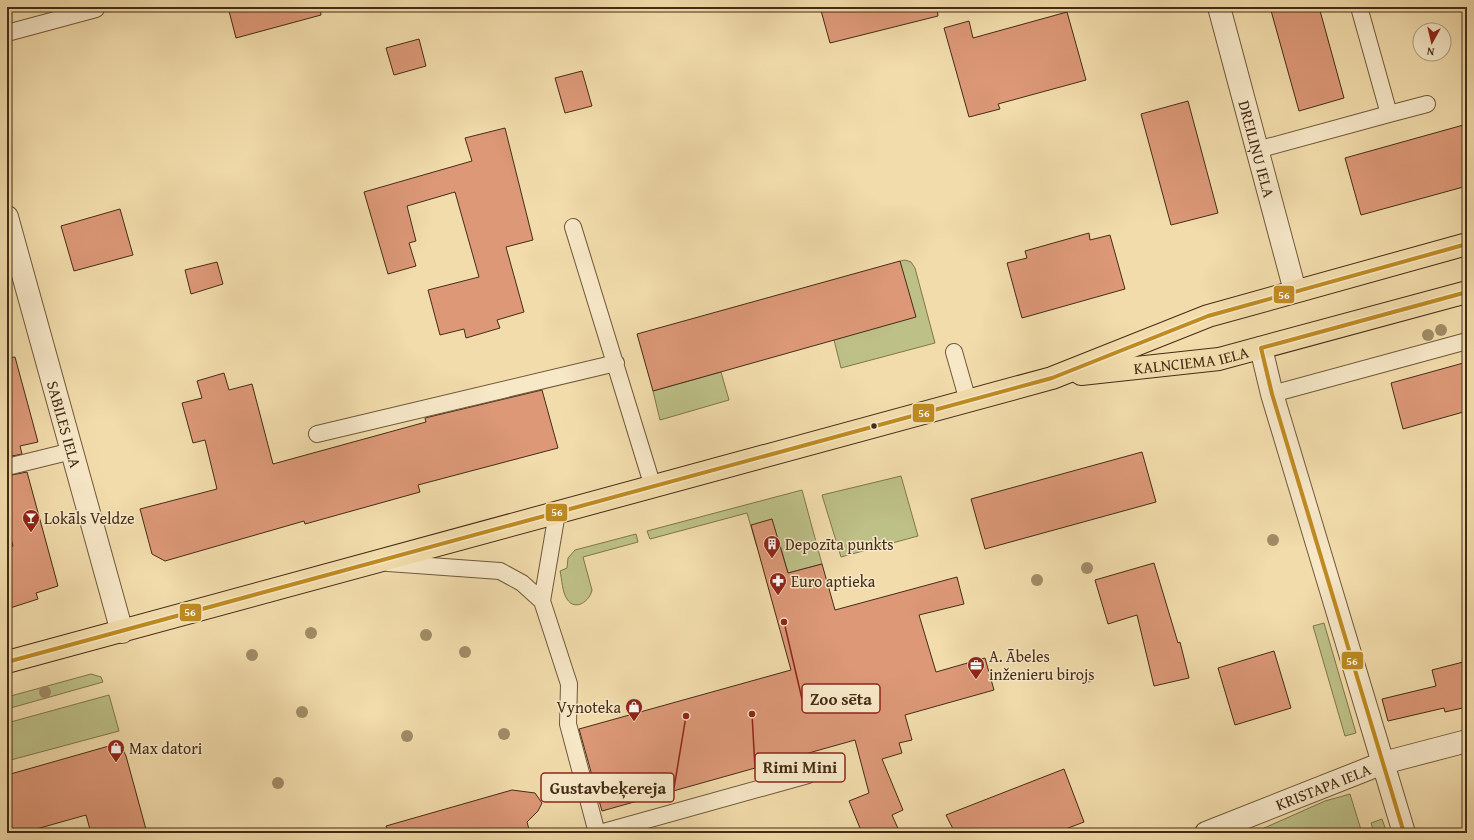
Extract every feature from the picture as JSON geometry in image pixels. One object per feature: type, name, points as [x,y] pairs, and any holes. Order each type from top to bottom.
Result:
[{"type":"main road","name":"KALNCIEMA IELA","points":[[7,662],[122,632],[1052,378],[1208,316],[1467,244]]},
{"type":"main road","name":"KALNCIEMA IELA","points":[[1052,378],[1219,359],[1467,292]]},
{"type":"street","name":"DREILIŅU IELA","points":[[1219,7],[1295,291]]},
{"type":"street","name":"SABILES IELA","points":[[7,217],[122,632]]},
{"type":"street","points":[[1261,348],[1272,394],[1404,833]]},
{"type":"street","name":"KRISTAPA IELA","points":[[1218,831],[1383,764],[1467,741]]},
{"type":"lane","points":[[1359,7],[1389,114]]},
{"type":"lane","points":[[7,33],[96,9]]},
{"type":"lane","points":[[1257,150],[1427,104]]},
{"type":"lane","points":[[573,227],[653,487]]},
{"type":"lane","points":[[1272,394],[1467,341]]},
{"type":"lane","points":[[954,352],[968,401]]},
{"type":"lane","points":[[317,434],[616,363]]},
{"type":"lane","points":[[7,467],[72,451]]},
{"type":"lane","points":[[557,513],[542,601],[569,684],[568,724],[598,833],[808,775]]},
{"type":"lane","points":[[379,562],[500,571],[522,583],[542,601]]},
{"type":"green space","points":[[905,260],[911,262],[915,268],[935,343],[841,368],[834,340],[900,261]]},
{"type":"green space","points":[[721,372],[729,400],[660,420],[653,391]]},
{"type":"green space","points":[[901,476],[918,536],[841,557],[822,495]]},
{"type":"green space","points":[[802,490],[822,564],[788,573],[779,541],[757,547],[747,513],[650,539],[647,531]]},
{"type":"green space","points":[[636,534],[638,542],[583,557],[592,590],[591,594],[582,604],[574,605],[570,603],[564,593],[560,571],[567,568],[568,558],[575,550]]},
{"type":"green space","points":[[1324,623],[1356,733],[1345,736],[1313,626]]},
{"type":"green space","points":[[91,674],[101,677],[103,682],[7,709],[7,697]]},
{"type":"green space","points":[[109,695],[119,731],[7,761],[7,723]]},
{"type":"green space","points":[[1350,794],[1362,833],[1253,833],[1325,801]]},
{"type":"green space","points":[[1382,819],[1387,833],[1374,833],[1371,823]]},
{"type":"building","points":[[228,7],[320,7],[321,15],[236,38]]},
{"type":"building","points":[[820,7],[937,7],[938,16],[830,43]]},
{"type":"building","points":[[1270,7],[1319,7],[1344,98],[1299,111]]},
{"type":"building","points":[[1067,12],[1086,80],[998,104],[1000,109],[969,117],[944,28],[969,21],[973,38]]},
{"type":"building","points":[[419,39],[426,66],[394,75],[386,48]]},
{"type":"building","points":[[582,71],[592,106],[565,113],[555,78]]},
{"type":"building","points":[[1188,101],[1218,213],[1171,225],[1141,114]]},
{"type":"building","points":[[1467,124],[1467,186],[1361,215],[1345,158]]},
{"type":"building","points":[[505,128],[533,240],[506,247],[524,312],[497,320],[500,328],[466,338],[464,329],[440,335],[428,290],[479,277],[455,192],[407,206],[416,241],[409,243],[416,266],[388,274],[364,192],[472,161],[465,138]]},
{"type":"building","points":[[120,209],[133,255],[74,271],[61,226]]},
{"type":"building","points":[[1089,233],[1090,240],[1110,235],[1125,289],[1022,318],[1007,263],[1027,258],[1025,251]]},
{"type":"building","points":[[900,261],[916,317],[653,391],[637,334]]},
{"type":"building","points":[[217,262],[223,284],[191,294],[185,270]]},
{"type":"building","points":[[15,357],[38,442],[20,446],[22,454],[7,457],[7,358]]},
{"type":"building","points":[[1467,362],[1467,411],[1403,429],[1391,383]]},
{"type":"building","points":[[224,373],[229,390],[252,384],[273,464],[426,422],[425,418],[542,390],[558,448],[418,485],[420,492],[305,524],[304,521],[165,561],[152,554],[140,509],[217,489],[205,440],[193,443],[182,403],[202,398],[197,381]]},
{"type":"building","points":[[1142,452],[1156,502],[985,549],[971,499]]},
{"type":"building","points":[[27,472],[58,586],[36,593],[38,599],[7,609],[7,548],[13,546],[7,524],[7,476]]},
{"type":"building","points":[[772,519],[788,573],[822,564],[835,610],[957,577],[964,604],[919,615],[936,672],[985,658],[994,690],[905,715],[912,740],[899,743],[902,753],[882,759],[903,810],[892,815],[900,833],[862,833],[849,801],[869,793],[855,740],[602,811],[579,729],[791,670],[751,525]]},
{"type":"building","points":[[1154,563],[1178,643],[1180,642],[1189,678],[1154,686],[1137,615],[1108,624],[1095,580]]},
{"type":"building","points":[[1274,651],[1291,708],[1235,725],[1218,668]]},
{"type":"building","points":[[1467,661],[1467,707],[1445,712],[1444,708],[1388,721],[1382,699],[1436,686],[1432,670]]},
{"type":"building","points":[[109,746],[116,746],[123,750],[126,756],[147,833],[91,833],[86,815],[22,833],[7,833],[7,775]]},
{"type":"building","points":[[1064,769],[1084,822],[1055,833],[955,833],[946,815]]},
{"type":"building","points":[[512,790],[535,793],[542,803],[538,811],[527,822],[530,833],[388,833],[386,826]]},
{"type":"transit line","name":"56","points":[[7,662],[1052,378],[1208,316],[1467,244]]},
{"type":"transit line","name":"56","points":[[1404,833],[1272,394],[1261,348],[1467,292]]},
{"type":"place","name":"Lokāls Veldze","points":[[31,533]]},
{"type":"place","name":"Depozīta punkts","points":[[772,559]]},
{"type":"place","name":"Euro aptieka","points":[[778,596]]},
{"type":"place","name":"Zoo sēta","points":[[784,622]]},
{"type":"place","name":"A. Ābeles inženieru birojs","points":[[976,680]]},
{"type":"place","name":"Rimi Mini","points":[[752,714]]},
{"type":"place","name":"Gustavbeķereja","points":[[686,716]]},
{"type":"place","name":"Vynoteka","points":[[634,722]]},
{"type":"place","name":"Max datori","points":[[116,763]]}]
